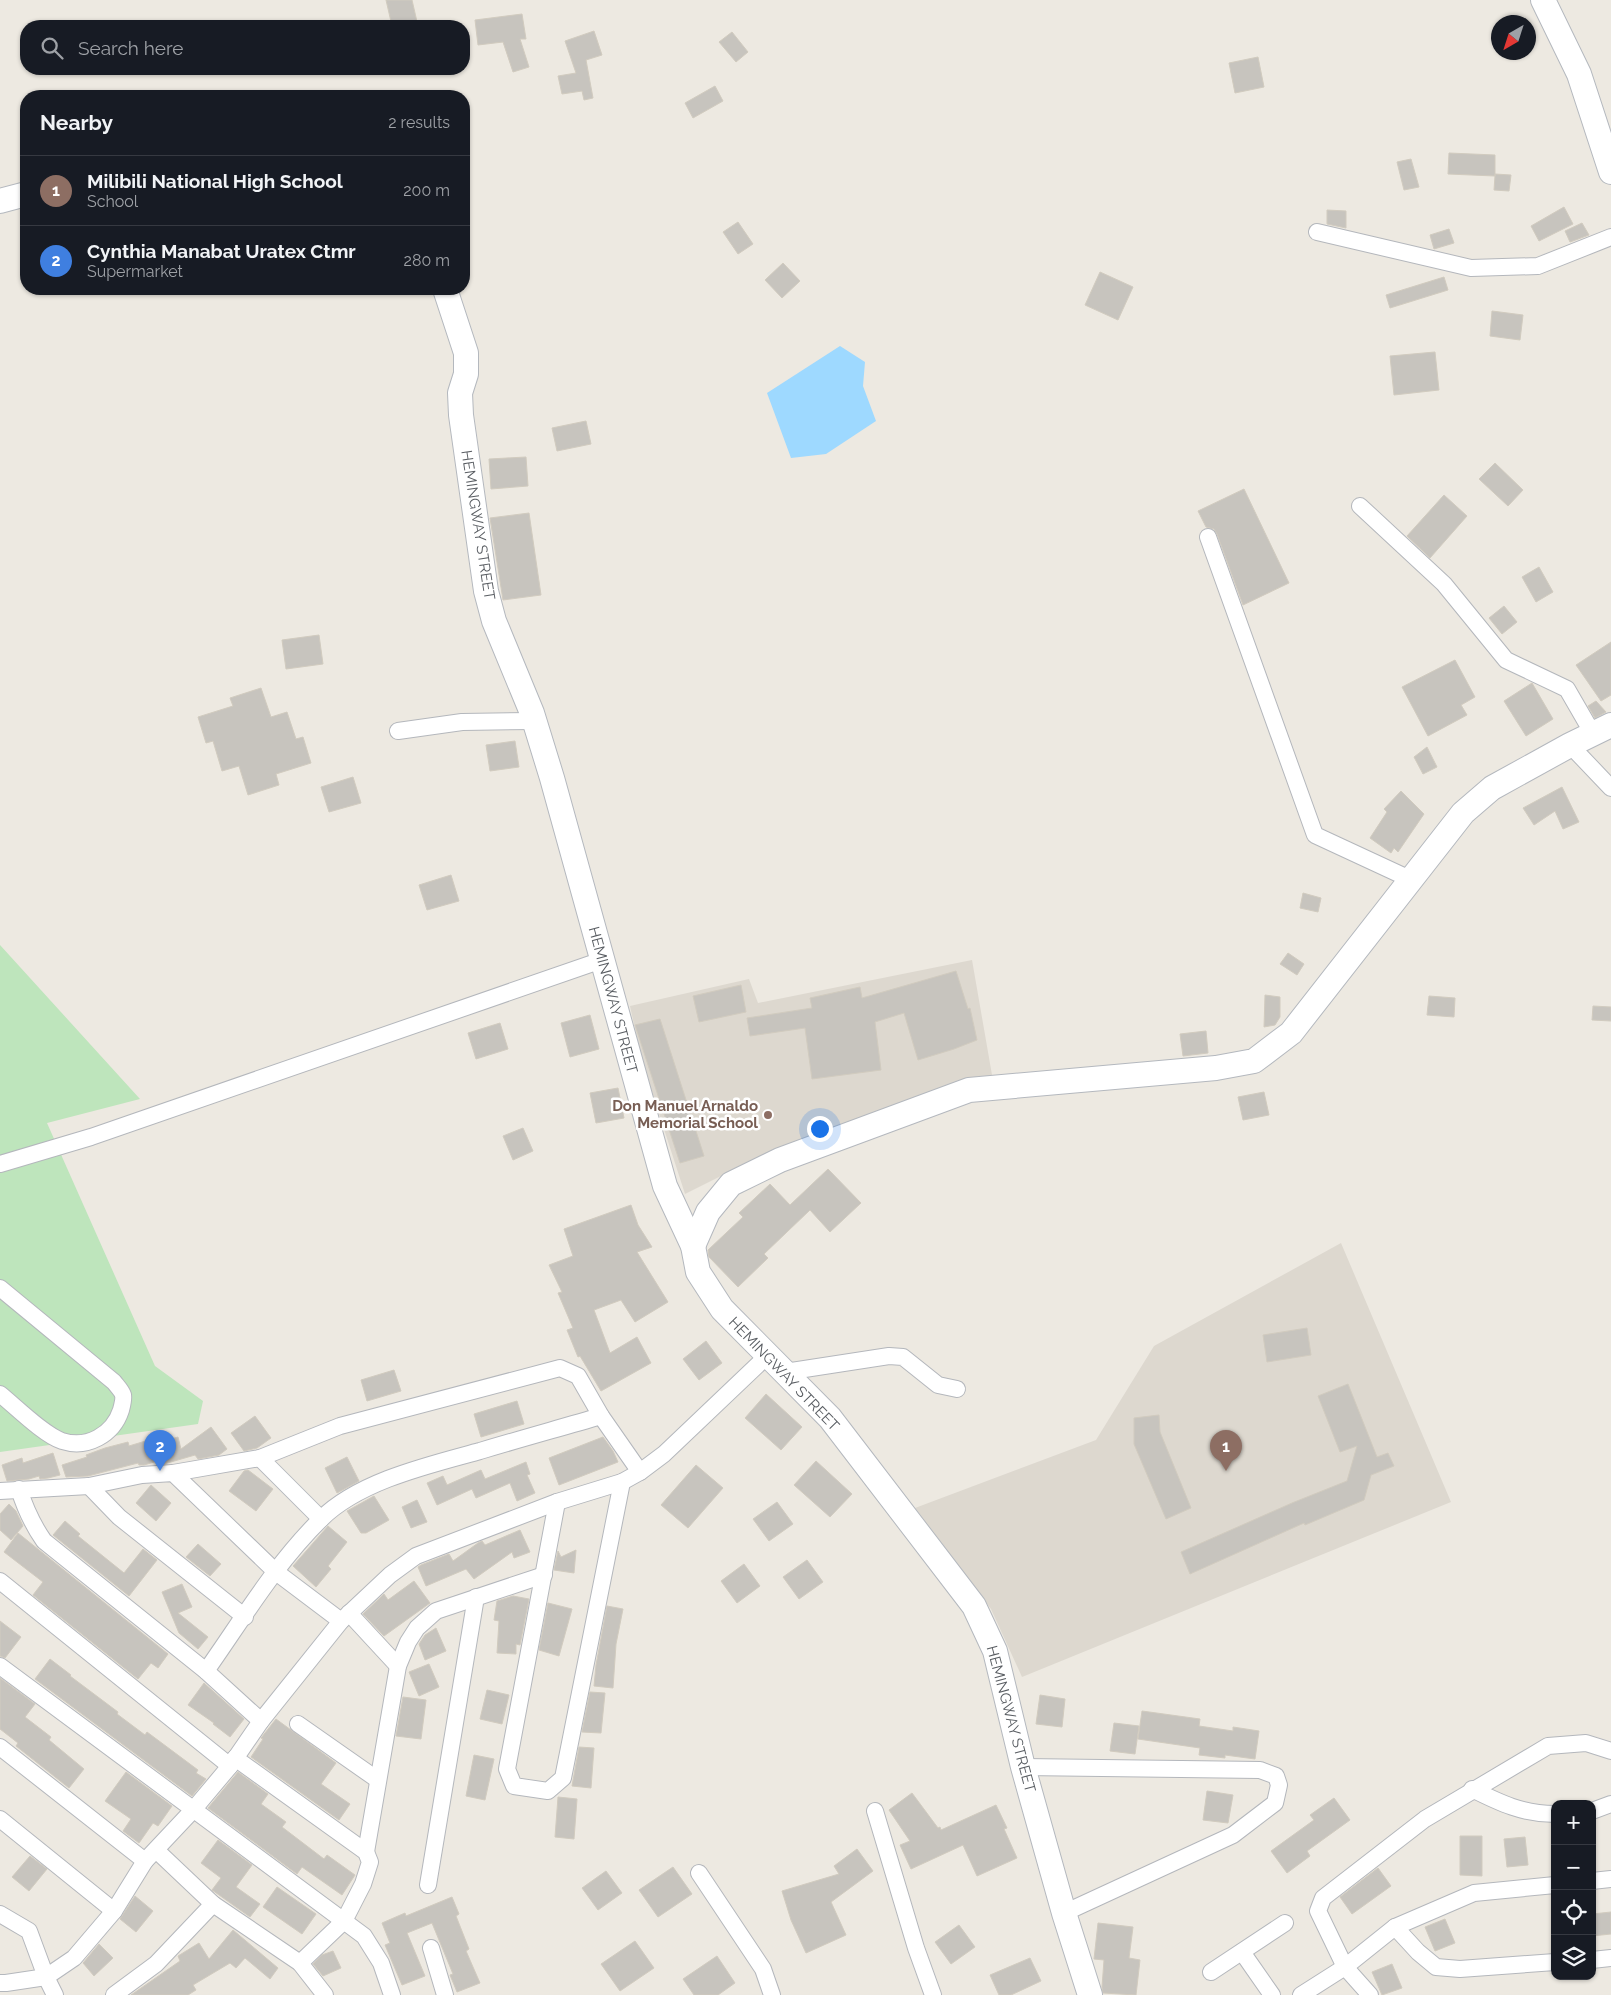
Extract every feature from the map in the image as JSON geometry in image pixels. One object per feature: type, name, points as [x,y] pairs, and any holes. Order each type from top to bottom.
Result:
[{"type":"main road","points":[[1543,0],[1578,74],[1611,172]]},
{"type":"main road","points":[[0,201],[20,196]]},
{"type":"main road","name":"HEMINGWAY STREET","points":[[447,295],[466,353],[466,374],[460,393],[461,415],[486,591],[494,620],[535,721],[664,1186],[693,1246],[698,1272],[722,1309],[830,1418],[974,1606],[995,1651],[1023,1767],[1064,1913],[1090,1995]]},
{"type":"main road","points":[[693,1246],[708,1212],[731,1184],[780,1160],[969,1090],[1216,1068],[1254,1060],[1291,1033],[1463,813],[1492,788],[1570,745],[1602,730]]},
{"type":"street","points":[[1317,232],[1471,268],[1538,266],[1611,237]]},
{"type":"street","points":[[1360,506],[1444,584],[1506,660],[1567,688],[1602,730]]},
{"type":"street","points":[[1208,537],[1315,835],[1412,880]]},
{"type":"street","points":[[398,731],[462,722],[535,721]]},
{"type":"street","points":[[1570,745],[1611,788]]},
{"type":"street","points":[[0,1164],[101,1134],[602,960]]},
{"type":"street","points":[[0,1288],[114,1382],[123,1395],[122,1406],[114,1425],[98,1438],[80,1443],[70,1443],[52,1436],[0,1394]]},
{"type":"street","points":[[0,1983],[6,1984],[46,1977],[74,1958],[114,1911],[150,1856],[193,1810],[233,1762],[261,1721],[345,1617],[390,1575],[416,1556],[557,1502],[622,1482],[640,1472],[664,1454],[767,1356]]},
{"type":"street","points":[[785,1372],[889,1356],[903,1357],[938,1385],[957,1389]]},
{"type":"street","points":[[0,1491],[89,1486],[142,1475],[173,1473],[260,1458],[340,1426],[560,1368],[578,1376],[601,1416],[640,1472]]},
{"type":"street","points":[[206,1671],[276,1572],[321,1519],[339,1504],[364,1490],[423,1467],[601,1416]]},
{"type":"street","points":[[260,1458],[321,1519]]},
{"type":"street","points":[[173,1473],[276,1572],[345,1617],[398,1666]]},
{"type":"street","points":[[557,1502],[507,1769],[514,1786],[548,1791],[563,1778],[622,1482]]},
{"type":"street","points":[[89,1486],[119,1517],[244,1617]]},
{"type":"street","points":[[19,1489],[34,1527],[44,1541],[206,1671],[261,1721]]},
{"type":"street","points":[[300,1963],[344,1921],[363,1884],[370,1862],[366,1852],[398,1666],[408,1642],[417,1628],[436,1611],[544,1575]]},
{"type":"street","points":[[0,1581],[233,1762],[366,1852]]},
{"type":"street","points":[[428,1884],[476,1597]]},
{"type":"street","points":[[0,1666],[364,1936],[381,1963],[392,1995]]},
{"type":"street","points":[[298,1724],[378,1780]]},
{"type":"street","points":[[1370,1995],[1345,1967],[1318,1911],[1323,1898],[1425,1819],[1472,1789],[1548,1746],[1586,1743],[1611,1751]]},
{"type":"street","points":[[0,1747],[213,1904],[300,1963],[325,1995]]},
{"type":"street","points":[[1023,1767],[1260,1770],[1276,1776],[1279,1785],[1275,1803],[1233,1835],[1064,1913]]},
{"type":"street","points":[[1472,1789],[1506,1806],[1538,1814],[1551,1814]]},
{"type":"street","points":[[1596,1810],[1611,1804]]},
{"type":"street","points":[[875,1811],[916,1948],[933,1995]]},
{"type":"street","points":[[0,1819],[114,1911]]},
{"type":"street","points":[[699,1873],[763,1969],[772,1995]]},
{"type":"street","points":[[1596,1881],[1611,1879]]},
{"type":"street","points":[[1301,1995],[1345,1967],[1395,1927],[1474,1893],[1551,1885]]},
{"type":"street","points":[[114,1995],[156,1964],[213,1904]]},
{"type":"street","points":[[0,1914],[29,1931],[46,1977],[55,1995]]},
{"type":"street","points":[[1211,1972],[1285,1924]]},
{"type":"street","points":[[1395,1927],[1418,1952],[1436,1967],[1460,1969],[1551,1962]]},
{"type":"street","points":[[431,1948],[445,1995]]},
{"type":"street","points":[[1242,1952],[1272,1995]]},
{"type":"street","points":[[1596,1960],[1611,1958]]},
{"type":"shaded area","name":"Don Manuel Arnaldo Memorial School","points":[[972,960],[992,1075],[761,1156],[685,1194],[642,1061],[630,1006],[749,979],[758,1003]]},
{"type":"shaded area","points":[[1341,1243],[1451,1502],[1022,1677],[991,1609],[915,1508],[1096,1440],[1154,1346]]},
{"type":"green space","points":[[0,945],[140,1099],[47,1123],[155,1366],[203,1401],[198,1424],[0,1452]]},
{"type":"water","points":[[840,346],[865,362],[863,386],[876,421],[826,454],[791,458],[767,393]]},
{"type":"building","points":[[386,0],[412,0],[417,20],[391,20]]},
{"type":"building","points":[[522,14],[526,39],[520,39],[529,67],[513,72],[503,42],[478,45],[475,20]]},
{"type":"building","points":[[594,31],[602,55],[586,60],[593,98],[584,100],[582,91],[562,94],[558,76],[576,73],[565,41]]},
{"type":"building","points":[[732,32],[748,52],[736,62],[719,42]]},
{"type":"building","points":[[1258,57],[1264,87],[1235,93],[1229,63]]},
{"type":"building","points":[[715,86],[723,101],[693,118],[685,103]]},
{"type":"building","points":[[1449,153],[1495,155],[1495,174],[1511,175],[1509,191],[1494,190],[1495,176],[1448,174]]},
{"type":"building","points":[[1411,159],[1419,187],[1404,190],[1397,162]]},
{"type":"building","points":[[1564,207],[1573,224],[1539,241],[1531,226]]},
{"type":"building","points":[[1327,210],[1346,211],[1346,228],[1327,224]]},
{"type":"building","points":[[738,222],[753,244],[738,254],[723,232]]},
{"type":"building","points":[[1582,223],[1589,235],[1570,242],[1565,231]]},
{"type":"building","points":[[1449,229],[1454,243],[1434,249],[1430,235]]},
{"type":"building","points":[[783,263],[800,281],[782,298],[765,280]]},
{"type":"building","points":[[1100,272],[1133,287],[1118,320],[1085,305]]},
{"type":"building","points":[[1444,277],[1448,290],[1390,308],[1386,295]]},
{"type":"building","points":[[1492,311],[1523,315],[1520,340],[1490,336]]},
{"type":"building","points":[[1435,352],[1439,390],[1394,395],[1390,356]]},
{"type":"building","points":[[586,421],[591,444],[557,451],[552,428]]},
{"type":"building","points":[[526,457],[528,486],[491,489],[489,459]]},
{"type":"building","points":[[1495,463],[1523,490],[1508,506],[1479,479]]},
{"type":"building","points":[[1244,489],[1289,583],[1243,605],[1217,534],[1214,529],[1206,527],[1198,511]]},
{"type":"building","points":[[1444,495],[1467,516],[1430,558],[1407,536]]},
{"type":"building","points":[[529,513],[541,595],[503,600],[490,518]]},
{"type":"building","points":[[1539,567],[1553,592],[1536,602],[1522,577]]},
{"type":"building","points":[[1504,606],[1517,622],[1502,634],[1489,618]]},
{"type":"building","points":[[319,635],[323,664],[286,669],[282,640]]},
{"type":"building","points":[[1611,642],[1611,695],[1601,701],[1576,665]]},
{"type":"building","points":[[1455,660],[1475,697],[1461,705],[1467,715],[1428,736],[1402,687]]},
{"type":"building","points":[[1532,683],[1553,719],[1526,736],[1504,701]]},
{"type":"building","points":[[261,688],[271,717],[287,712],[296,739],[303,737],[311,763],[276,774],[279,785],[248,795],[239,766],[222,771],[213,741],[206,743],[198,717],[233,706],[230,698]]},
{"type":"building","points":[[1596,701],[1606,712],[1595,718],[1588,706]]},
{"type":"building","points":[[515,741],[519,767],[490,771],[486,745]]},
{"type":"building","points":[[1427,747],[1437,767],[1423,774],[1414,757]]},
{"type":"building","points":[[353,777],[361,803],[329,812],[321,787]]},
{"type":"building","points":[[1562,787],[1579,822],[1563,829],[1555,811],[1534,825],[1523,808]]},
{"type":"building","points":[[1401,791],[1424,814],[1398,852],[1394,848],[1391,853],[1370,838],[1387,812],[1384,809]]},
{"type":"building","points":[[451,875],[459,901],[427,910],[419,885]]},
{"type":"building","points":[[1303,893],[1321,898],[1318,912],[1300,908]]},
{"type":"building","points":[[1288,953],[1304,964],[1297,975],[1280,964]]},
{"type":"building","points":[[956,971],[968,1009],[970,1008],[977,1040],[954,1049],[918,1060],[904,1013],[875,1022],[881,1070],[812,1079],[805,1028],[750,1036],[747,1018],[812,1008],[810,998],[860,987],[862,998]]},
{"type":"building","points":[[741,985],[746,1012],[699,1022],[693,996]]},
{"type":"building","points":[[1265,995],[1280,997],[1280,1017],[1275,1025],[1264,1027]]},
{"type":"building","points":[[1429,996],[1455,998],[1454,1017],[1427,1015]]},
{"type":"building","points":[[1593,1006],[1611,1007],[1611,1021],[1592,1020]]},
{"type":"building","points":[[590,1015],[599,1049],[570,1057],[561,1023]]},
{"type":"building","points":[[660,1019],[704,1156],[680,1163],[635,1025]]},
{"type":"building","points":[[500,1023],[508,1049],[476,1059],[468,1033]]},
{"type":"building","points":[[1206,1031],[1208,1053],[1183,1056],[1180,1034]]},
{"type":"building","points":[[618,1088],[624,1118],[596,1123],[590,1093]]},
{"type":"building","points":[[1264,1092],[1269,1115],[1243,1120],[1238,1097]]},
{"type":"building","points":[[523,1128],[533,1151],[513,1160],[503,1136]]},
{"type":"building","points":[[828,1169],[861,1203],[830,1232],[810,1210],[764,1254],[768,1258],[738,1287],[709,1257],[708,1250],[743,1217],[739,1213],[770,1184],[790,1205]]},
{"type":"building","points":[[631,1205],[638,1225],[652,1247],[637,1252],[668,1302],[635,1322],[621,1300],[594,1310],[610,1353],[637,1337],[651,1363],[601,1391],[580,1356],[578,1357],[567,1330],[573,1328],[558,1293],[562,1292],[549,1265],[573,1256],[564,1229]]},
{"type":"building","points":[[1307,1328],[1311,1355],[1267,1362],[1263,1335]]},
{"type":"building","points":[[706,1341],[722,1363],[699,1380],[683,1359]]},
{"type":"building","points":[[394,1370],[401,1391],[367,1401],[361,1380]]},
{"type":"building","points":[[1348,1384],[1377,1457],[1388,1453],[1394,1466],[1371,1475],[1364,1500],[1305,1525],[1304,1523],[1190,1574],[1181,1552],[1347,1481],[1357,1446],[1340,1452],[1318,1396]]},
{"type":"building","points":[[766,1394],[802,1427],[781,1450],[745,1418]]},
{"type":"building","points":[[517,1401],[524,1424],[481,1437],[474,1414]]},
{"type":"building","points":[[1159,1415],[1160,1432],[1191,1508],[1166,1519],[1134,1444],[1134,1418]]},
{"type":"building","points":[[255,1416],[271,1438],[257,1448],[244,1451],[231,1433]]},
{"type":"building","points":[[211,1427],[227,1449],[219,1455],[198,1459],[195,1455],[164,1464],[163,1462],[171,1457],[144,1465],[139,1465],[138,1463],[88,1476],[66,1477],[62,1465],[87,1457],[86,1455],[105,1448],[128,1442],[129,1446],[152,1439],[153,1444],[178,1437],[181,1449]]},
{"type":"building","points":[[603,1437],[618,1462],[559,1485],[549,1458]]},
{"type":"building","points":[[53,1453],[60,1475],[40,1479],[39,1476],[7,1481],[2,1465],[22,1458],[23,1463]]},
{"type":"building","points":[[347,1457],[359,1481],[337,1493],[325,1468]]},
{"type":"building","points":[[816,1461],[852,1494],[830,1517],[794,1485]]},
{"type":"building","points":[[526,1462],[530,1474],[527,1475],[535,1493],[517,1501],[510,1483],[476,1498],[472,1489],[437,1505],[427,1483],[443,1476],[447,1485],[481,1470],[485,1479]]},
{"type":"building","points":[[696,1465],[723,1488],[688,1528],[661,1505]]},
{"type":"building","points":[[248,1470],[273,1489],[256,1511],[229,1491],[244,1471]]},
{"type":"building","points":[[151,1485],[171,1503],[156,1521],[136,1503]]},
{"type":"building","points":[[374,1496],[389,1520],[366,1533],[361,1533],[347,1511]]},
{"type":"building","points":[[417,1500],[427,1522],[411,1528],[402,1507]]},
{"type":"building","points":[[777,1502],[793,1524],[769,1541],[753,1519]]},
{"type":"building","points":[[9,1504],[16,1511],[23,1526],[11,1540],[0,1530],[0,1514]]},
{"type":"building","points":[[65,1521],[80,1534],[78,1536],[124,1573],[143,1549],[157,1560],[129,1596],[53,1535]]},
{"type":"building","points":[[328,1526],[347,1542],[328,1566],[331,1569],[316,1587],[293,1566]]},
{"type":"building","points":[[520,1530],[530,1552],[514,1558],[512,1552],[474,1579],[466,1569],[426,1586],[418,1567],[421,1565],[449,1554],[453,1561],[482,1541],[485,1545]]},
{"type":"building","points":[[18,1533],[168,1654],[158,1668],[151,1663],[138,1679],[33,1595],[43,1582],[4,1552]]},
{"type":"building","points":[[198,1544],[221,1564],[210,1576],[186,1557]]},
{"type":"building","points":[[576,1550],[574,1573],[554,1570],[558,1551],[561,1557]]},
{"type":"building","points":[[807,1560],[823,1582],[799,1599],[783,1577]]},
{"type":"building","points":[[744,1564],[760,1586],[737,1603],[721,1581]]},
{"type":"building","points":[[414,1581],[430,1603],[384,1636],[363,1614],[384,1594],[388,1600]]},
{"type":"building","points":[[182,1584],[192,1607],[178,1613],[208,1637],[198,1649],[179,1633],[162,1592]]},
{"type":"building","points":[[513,1596],[529,1599],[520,1645],[516,1644],[516,1654],[497,1653],[499,1621],[494,1620],[497,1601]]},
{"type":"building","points":[[548,1603],[572,1609],[559,1656],[539,1650]]},
{"type":"building","points":[[607,1606],[623,1609],[616,1644],[613,1688],[594,1686]]},
{"type":"building","points":[[0,1621],[21,1637],[5,1658],[0,1656]]},
{"type":"building","points":[[436,1628],[446,1651],[425,1660],[419,1644],[425,1635]]},
{"type":"building","points":[[50,1659],[145,1735],[147,1732],[198,1770],[196,1773],[206,1779],[192,1796],[35,1679]]},
{"type":"building","points":[[429,1664],[439,1687],[419,1696],[409,1672]]},
{"type":"building","points":[[0,1678],[35,1704],[25,1717],[51,1737],[49,1740],[84,1769],[69,1788],[16,1746],[18,1743],[0,1729]]},
{"type":"building","points":[[204,1683],[244,1719],[230,1737],[188,1705]]},
{"type":"building","points":[[487,1690],[509,1695],[502,1724],[480,1719]]},
{"type":"building","points":[[590,1692],[605,1693],[601,1733],[582,1732]]},
{"type":"building","points":[[1040,1695],[1065,1699],[1062,1727],[1036,1724]]},
{"type":"building","points":[[403,1697],[426,1700],[421,1739],[396,1736]]},
{"type":"building","points":[[1142,1711],[1200,1719],[1199,1726],[1233,1731],[1233,1727],[1259,1731],[1255,1759],[1225,1755],[1225,1758],[1199,1755],[1200,1748],[1138,1739]]},
{"type":"building","points":[[276,1719],[336,1763],[321,1784],[350,1804],[339,1820],[251,1757],[263,1739],[261,1738]]},
{"type":"building","points":[[1114,1723],[1139,1726],[1135,1754],[1110,1751]]},
{"type":"building","points":[[579,1747],[594,1748],[591,1788],[572,1786]]},
{"type":"building","points":[[474,1755],[494,1759],[485,1800],[466,1796]]},
{"type":"building","points":[[126,1772],[172,1806],[158,1826],[153,1823],[139,1843],[123,1831],[131,1819],[105,1801]]},
{"type":"building","points":[[238,1772],[268,1794],[261,1804],[286,1822],[282,1827],[324,1859],[327,1855],[355,1875],[342,1895],[302,1867],[297,1874],[208,1808]]},
{"type":"building","points":[[1207,1791],[1233,1795],[1228,1823],[1203,1820]]},
{"type":"building","points":[[912,1793],[941,1830],[996,1805],[1007,1828],[1004,1829],[1017,1858],[977,1876],[963,1845],[911,1869],[900,1845],[910,1841],[889,1810]]},
{"type":"building","points":[[558,1797],[577,1799],[574,1839],[555,1837]]},
{"type":"building","points":[[1334,1798],[1350,1820],[1307,1851],[1310,1856],[1287,1873],[1271,1851],[1314,1820],[1310,1815]]},
{"type":"building","points":[[1460,1836],[1482,1836],[1482,1876],[1460,1875]]},
{"type":"building","points":[[1525,1837],[1528,1865],[1507,1867],[1504,1839]]},
{"type":"building","points":[[218,1840],[252,1865],[236,1887],[260,1904],[250,1917],[212,1890],[221,1878],[201,1863]]},
{"type":"building","points":[[857,1849],[873,1871],[831,1902],[846,1935],[806,1953],[791,1920],[782,1891],[839,1874],[834,1866]]},
{"type":"building","points":[[30,1856],[47,1869],[29,1891],[12,1877]]},
{"type":"building","points":[[673,1867],[692,1894],[658,1917],[639,1890]]},
{"type":"building","points":[[1378,1868],[1391,1886],[1352,1914],[1340,1897]]},
{"type":"building","points":[[606,1871],[622,1893],[598,1910],[582,1888]]},
{"type":"building","points":[[277,1887],[316,1914],[302,1934],[263,1907]]},
{"type":"building","points":[[135,1896],[153,1911],[136,1932],[120,1919]]},
{"type":"building","points":[[452,1897],[459,1914],[456,1916],[469,1949],[466,1951],[480,1983],[457,1992],[450,1975],[453,1974],[432,1923],[407,1933],[425,1976],[402,1985],[385,1945],[390,1943],[382,1923],[405,1913],[406,1916]]},
{"type":"building","points":[[1611,1912],[1611,1934],[1596,1936],[1596,1914]]},
{"type":"building","points":[[1445,1919],[1455,1943],[1435,1951],[1425,1927]]},
{"type":"building","points":[[1098,1923],[1133,1927],[1129,1958],[1140,1960],[1136,1995],[1103,1993],[1104,1960],[1094,1959]]},
{"type":"building","points":[[959,1925],[975,1947],[951,1964],[935,1942]]},
{"type":"building","points":[[233,1930],[278,1968],[270,1979],[245,1958],[236,1968],[230,1963],[193,1985],[196,1990],[188,1995],[131,1995],[180,1961],[178,1956],[199,1943],[209,1959]]},
{"type":"building","points":[[635,1941],[654,1968],[620,1991],[601,1964]]},
{"type":"building","points":[[99,1944],[113,1958],[94,1976],[83,1963]]},
{"type":"building","points":[[333,1951],[341,1968],[323,1976],[313,1964],[322,1955]]},
{"type":"building","points":[[717,1956],[735,1983],[718,1995],[694,1995],[683,1979]]},
{"type":"building","points":[[1030,1958],[1041,1981],[1011,1995],[999,1995],[990,1975]]},
{"type":"building","points":[[1392,1964],[1402,1988],[1382,1995],[1372,1972]]},
{"type":"place","name":"Don Manuel Arnaldo Memorial School","points":[[768,1115]]},
{"type":"place","name":"Cynthia Manabat Uratex Ctmr","points":[[160,1471]]},
{"type":"place","name":"Milibili National High School","points":[[1226,1471]]}]
